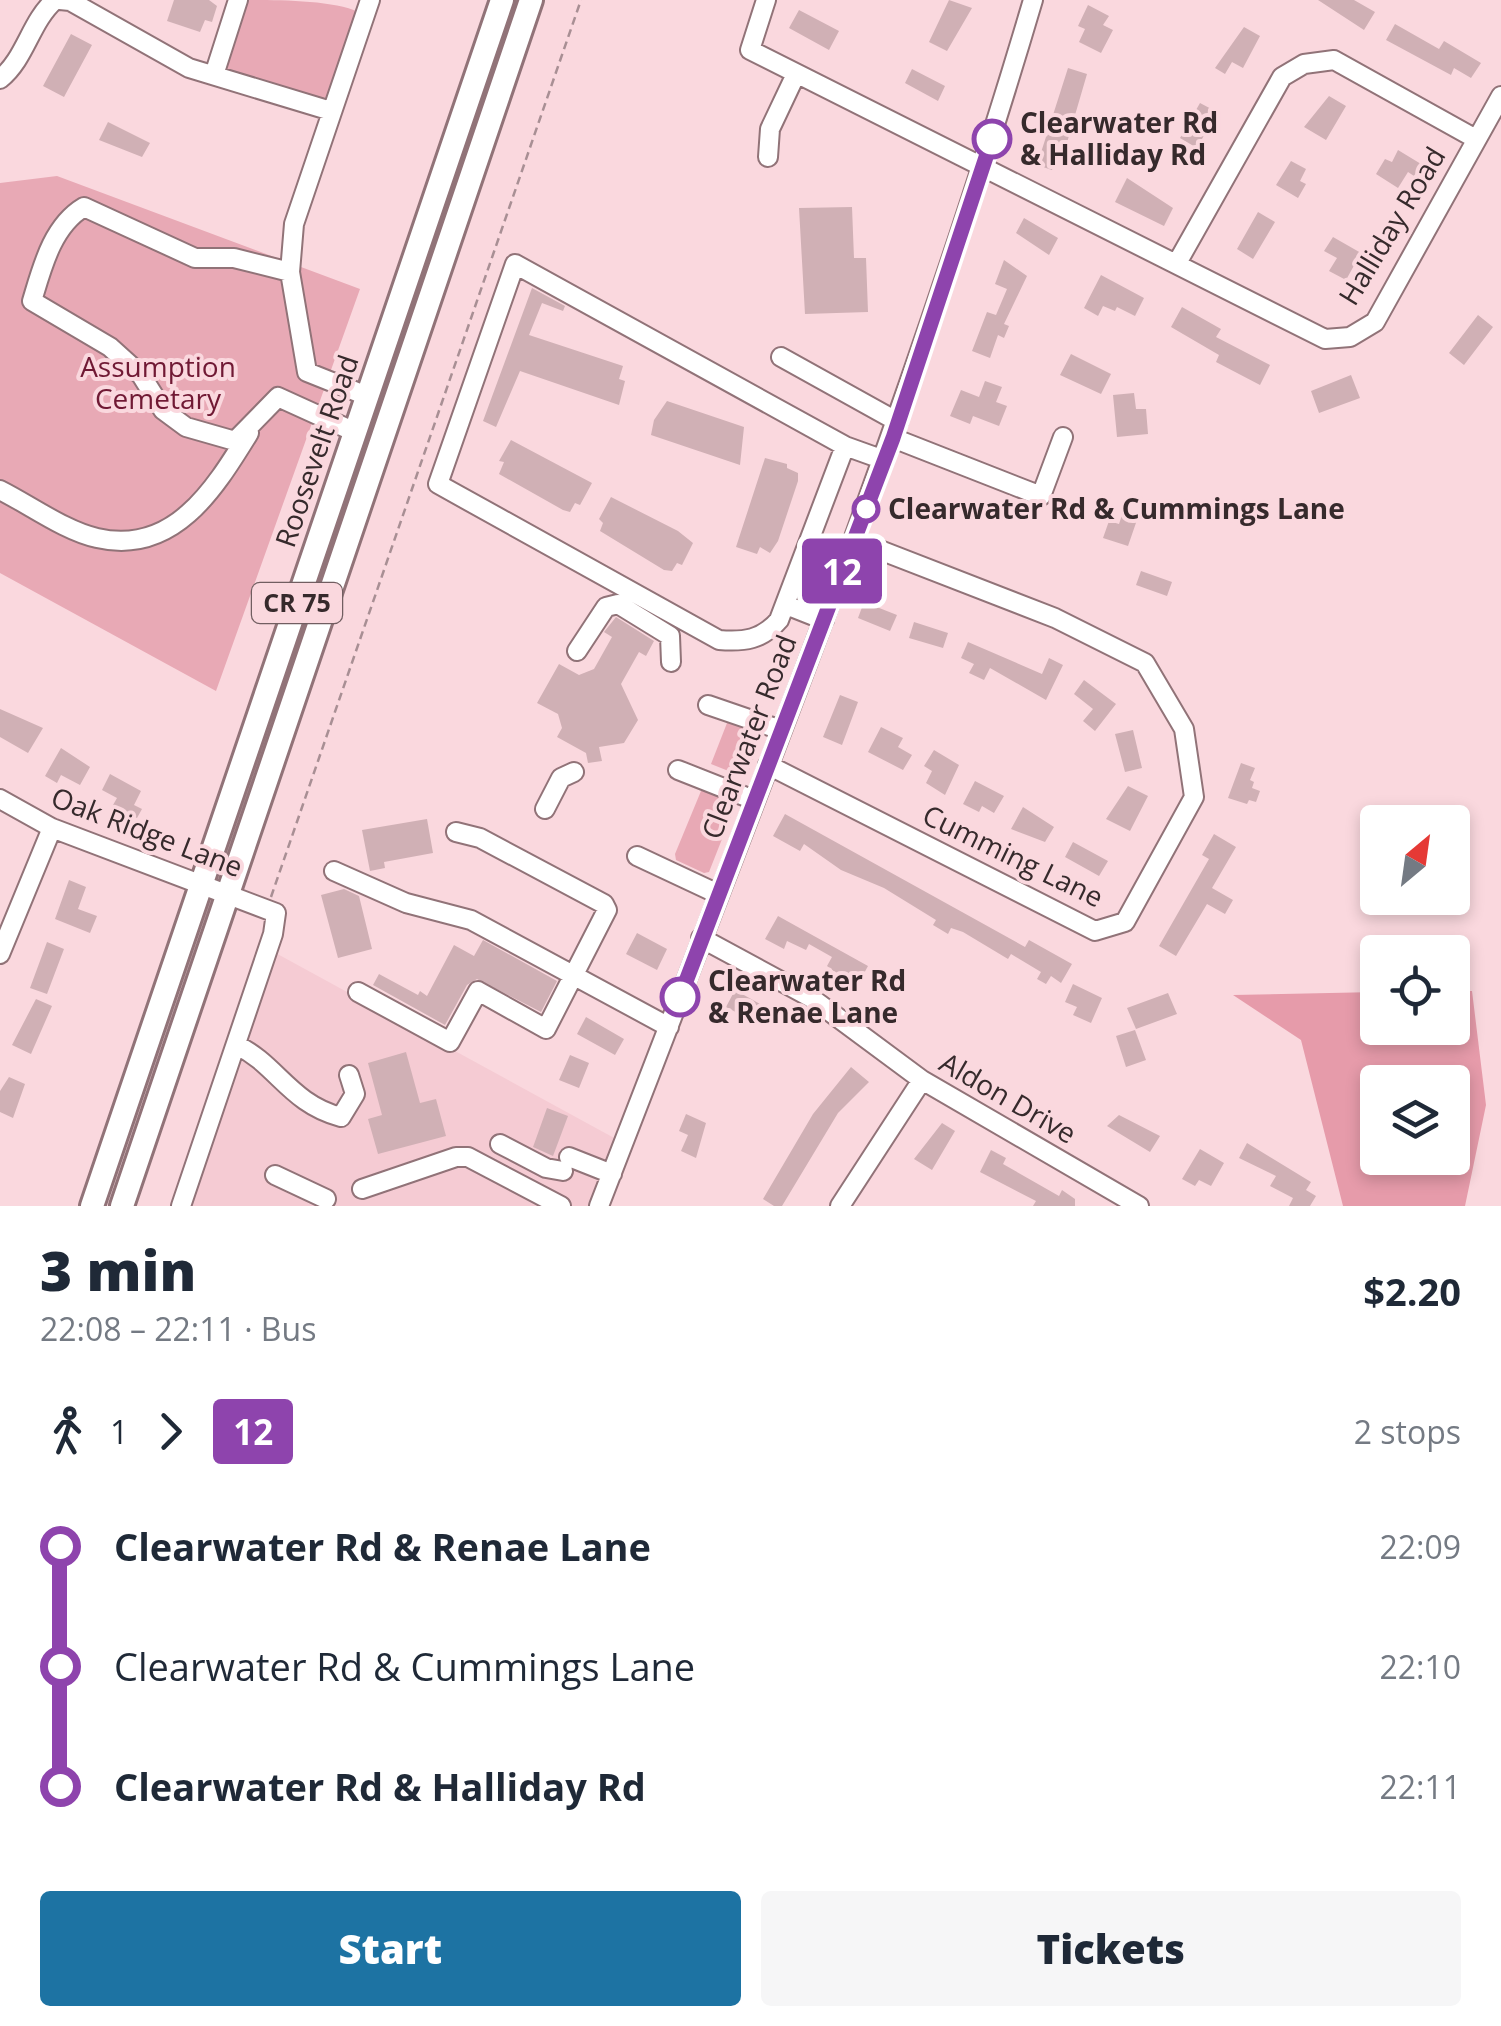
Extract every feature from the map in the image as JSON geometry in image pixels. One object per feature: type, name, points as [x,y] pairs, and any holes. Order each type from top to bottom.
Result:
[{"type":"main road","name":"Roosevelt Road","points":[[92,1206],[502,0]]},
{"type":"main road","name":"Roosevelt Road","points":[[122,1206],[532,0]]},
{"type":"street","points":[[0,78],[14,68],[46,8],[57,0],[70,1],[190,68],[331,111]]},
{"type":"street","points":[[214,74],[238,0]]},
{"type":"street","name":"Halliday Road","points":[[766,0],[750,50],[1325,338],[1350,337],[1374,322],[1476,139],[1334,60],[1304,64],[1282,77],[1177,263]]},
{"type":"street","name":"Clearwater Road","points":[[600,1206],[895,430],[983,170],[1033,0]]},
{"type":"street","points":[[365,1],[294,224],[290,272],[307,372],[367,396]]},
{"type":"street","points":[[768,157],[770,129],[796,74]]},
{"type":"street","points":[[1476,139],[1501,96]]},
{"type":"street","points":[[290,272],[234,258],[196,258],[84,207],[70,215],[45,258],[32,301],[110,347],[141,376],[163,410],[186,427],[235,441],[278,397],[355,432]]},
{"type":"street","points":[[845,446],[786,605],[770,631],[756,638],[719,640],[438,484],[514,264],[845,446],[884,460]]},
{"type":"street","points":[[781,357],[895,430],[1041,496],[1064,438]]},
{"type":"street","points":[[0,490],[95,538],[129,541],[172,528],[211,495],[253,426]]},
{"type":"street","name":"Cumming Lane","points":[[768,765],[1094,931],[1126,922],[1194,797],[1184,729],[1145,663],[1055,618],[854,540]]},
{"type":"street","points":[[577,650],[606,607],[618,604],[670,636],[671,662]]},
{"type":"street","points":[[786,605],[824,620]]},
{"type":"street","points":[[708,705],[781,730]]},
{"type":"street","points":[[678,770],[754,800]]},
{"type":"street","points":[[546,809],[561,778],[574,772]]},
{"type":"street","name":"Oak Ridge Lane","points":[[0,798],[52,828],[272,910]]},
{"type":"street","points":[[0,954],[52,828]]},
{"type":"street","points":[[358,992],[450,1042],[478,991],[546,1029],[606,916],[604,904],[480,838],[456,832]]},
{"type":"street","points":[[637,856],[718,894]]},
{"type":"street","points":[[334,871],[406,903],[470,920],[669,1026]]},
{"type":"street","points":[[181,1206],[276,924],[272,910]]},
{"type":"street","name":"Aldon Drive","points":[[701,938],[810,996],[922,1080],[1139,1206]]},
{"type":"street","points":[[236,1044],[252,1052],[298,1097],[341,1117],[355,1094],[350,1075]]},
{"type":"street","points":[[840,1206],[922,1080]]},
{"type":"street","points":[[500,1144],[546,1168],[566,1164],[612,1174]]},
{"type":"street","points":[[362,1189],[456,1157],[468,1157],[562,1206]]},
{"type":"street","points":[[275,1176],[326,1200]]},
{"type":"path","points":[[272,910],[580,0]]},
{"type":"shaded area","points":[[272,951],[616,1139],[589,1206],[174,1206],[191,1159],[208,1159]]},
{"type":"shaded area","points":[[1472,991],[1486,1105],[1465,1206],[1343,1206],[1301,1040],[1233,995],[1360,992],[1360,1045],[1470,1045]]},
{"type":"green space","points":[[245,0],[320,3],[358,12],[334,93],[316,102],[228,72],[225,64]]},
{"type":"green space","name":"Assumption Cemetary","points":[[57,176],[360,289],[216,691],[0,573],[0,183]]},
{"type":"green space","points":[[740,719],[764,731],[746,778],[711,764],[727,723]]},
{"type":"green space","points":[[714,788],[737,801],[709,872],[704,873],[676,860],[675,854],[701,791]]},
{"type":"building","points":[[174,0],[209,0],[217,6],[212,22],[205,20],[200,32],[167,21]]},
{"type":"building","points":[[949,0],[972,8],[947,51],[929,42]]},
{"type":"building","points":[[1318,0],[1354,0],[1375,12],[1364,30]]},
{"type":"building","points":[[1088,5],[1109,16],[1103,25],[1113,30],[1101,53],[1079,42],[1085,29],[1078,26]]},
{"type":"building","points":[[799,10],[839,31],[829,50],[789,28]]},
{"type":"building","points":[[1395,24],[1439,49],[1444,41],[1481,63],[1471,78],[1454,68],[1451,75],[1386,40]]},
{"type":"building","points":[[1244,27],[1260,36],[1243,68],[1232,62],[1225,74],[1215,68]]},
{"type":"building","points":[[71,34],[92,45],[64,97],[43,86]]},
{"type":"building","points":[[1068,68],[1087,74],[1066,146],[1060,144],[1052,170],[1037,165]]},
{"type":"building","points":[[912,69],[945,86],[938,101],[905,83]]},
{"type":"building","points":[[1329,96],[1346,106],[1326,140],[1304,127]]},
{"type":"building","points":[[1200,103],[1217,112],[1197,148],[1180,138]]},
{"type":"building","points":[[108,122],[150,143],[142,157],[99,140]]},
{"type":"building","points":[[1398,150],[1421,164],[1414,176],[1408,172],[1398,188],[1376,174],[1385,159],[1392,162]]},
{"type":"building","points":[[1291,161],[1306,169],[1300,181],[1306,184],[1298,198],[1276,185]]},
{"type":"building","points":[[1127,178],[1173,208],[1164,226],[1115,202]]},
{"type":"building","points":[[852,207],[854,258],[866,258],[868,312],[805,314],[799,208]]},
{"type":"building","points":[[1258,212],[1275,222],[1253,259],[1237,249]]},
{"type":"building","points":[[1024,218],[1058,238],[1049,255],[1016,233]]},
{"type":"building","points":[[1333,237],[1361,253],[1346,280],[1329,271],[1337,258],[1324,251]]},
{"type":"building","points":[[1004,260],[1027,276],[1004,324],[1009,326],[1004,338],[998,335],[990,358],[972,351],[987,312],[996,315],[1007,289],[995,284]]},
{"type":"building","points":[[1101,275],[1144,298],[1135,316],[1117,307],[1115,311],[1103,306],[1098,316],[1084,308]]},
{"type":"building","points":[[532,288],[565,306],[563,311],[542,303],[529,335],[623,366],[619,379],[625,381],[619,405],[520,371],[496,427],[483,421]]},
{"type":"building","points":[[1182,307],[1221,329],[1216,337],[1270,365],[1260,385],[1216,362],[1219,355],[1171,327]]},
{"type":"building","points":[[1478,315],[1493,327],[1464,365],[1449,353]]},
{"type":"building","points":[[1071,354],[1111,374],[1101,394],[1060,375]]},
{"type":"building","points":[[1351,375],[1360,398],[1319,413],[1311,391]]},
{"type":"building","points":[[985,381],[1002,387],[996,402],[1007,406],[999,426],[973,416],[970,424],[950,416],[961,390],[979,397]]},
{"type":"building","points":[[1134,393],[1136,409],[1146,409],[1148,434],[1117,437],[1113,395]]},
{"type":"building","points":[[667,401],[744,427],[740,465],[651,435],[654,420]]},
{"type":"building","points":[[511,440],[592,483],[580,505],[575,503],[570,512],[563,510],[499,474],[504,462],[499,461]]},
{"type":"building","points":[[765,458],[787,464],[787,468],[798,473],[798,481],[778,541],[770,553],[760,547],[757,554],[736,547]]},
{"type":"building","points":[[611,497],[678,531],[693,543],[682,565],[677,563],[672,571],[664,570],[600,531],[603,523],[599,519]]},
{"type":"building","points":[[1123,512],[1138,517],[1128,546],[1103,538],[1109,521],[1119,524]]},
{"type":"building","points":[[1141,571],[1172,582],[1167,596],[1136,585]]},
{"type":"building","points":[[864,602],[897,615],[890,631],[858,618]]},
{"type":"building","points":[[616,617],[654,641],[646,656],[639,652],[621,684],[638,720],[624,743],[599,747],[602,761],[588,763],[586,753],[557,737],[562,728],[558,714],[537,703],[559,664],[579,675],[594,669],[612,637],[604,632]]},
{"type":"building","points":[[914,622],[948,633],[943,648],[909,638]]},
{"type":"building","points":[[968,642],[1042,674],[1049,658],[1063,665],[1046,700],[990,668],[984,680],[969,673],[974,664],[961,658]]},
{"type":"building","points":[[1084,680],[1116,704],[1095,731],[1083,721],[1093,709],[1074,694]]},
{"type":"building","points":[[840,695],[858,702],[842,745],[823,737]]},
{"type":"building","points":[[0,709],[43,728],[28,753],[0,737]]},
{"type":"building","points":[[881,727],[903,738],[898,747],[912,755],[903,770],[868,752]]},
{"type":"building","points":[[1133,730],[1142,768],[1125,772],[1115,734]]},
{"type":"building","points":[[61,748],[90,767],[80,785],[61,775],[57,783],[45,776]]},
{"type":"building","points":[[934,750],[959,765],[945,795],[926,783],[932,771],[924,766]]},
{"type":"building","points":[[1241,763],[1255,768],[1250,780],[1254,782],[1252,788],[1260,791],[1256,802],[1249,800],[1247,804],[1228,798]]},
{"type":"building","points":[[110,774],[141,791],[134,805],[142,809],[137,818],[113,805],[117,798],[102,790]]},
{"type":"building","points":[[975,781],[1004,796],[994,813],[982,806],[979,812],[963,804]]},
{"type":"building","points":[[1128,786],[1148,796],[1130,831],[1106,819]]},
{"type":"building","points":[[1023,807],[1054,827],[1045,842],[1011,829]]},
{"type":"building","points":[[785,814],[1025,947],[1029,940],[1072,964],[1061,983],[1051,976],[1046,984],[1037,979],[1041,972],[1011,954],[1008,959],[951,928],[948,934],[933,925],[936,920],[884,888],[841,870],[804,844],[800,851],[773,836]]},
{"type":"building","points":[[427,819],[433,853],[384,862],[385,868],[370,871],[362,830]]},
{"type":"building","points":[[1214,834],[1236,847],[1212,888],[1233,900],[1225,914],[1207,904],[1176,956],[1159,946],[1209,859],[1202,855]]},
{"type":"building","points":[[1073,842],[1108,861],[1099,876],[1065,857]]},
{"type":"building","points":[[69,880],[86,887],[78,909],[97,916],[90,933],[55,919]]},
{"type":"building","points":[[344,889],[359,896],[372,949],[338,958],[321,895]]},
{"type":"building","points":[[778,916],[868,966],[856,988],[827,966],[832,957],[809,944],[806,950],[787,941],[784,949],[765,939]]},
{"type":"building","points":[[637,933],[667,949],[657,970],[626,954]]},
{"type":"building","points":[[483,940],[557,981],[541,1012],[477,979],[467,985],[445,1025],[373,985],[379,974],[427,996],[454,945],[474,956]]},
{"type":"building","points":[[47,942],[64,949],[47,994],[30,988]]},
{"type":"building","points":[[1073,984],[1102,998],[1091,1023],[1073,1015],[1077,1007],[1065,1002]]},
{"type":"building","points":[[735,990],[760,1004],[751,1020],[726,1007]]},
{"type":"building","points":[[1168,993],[1177,1014],[1136,1029],[1127,1008]]},
{"type":"building","points":[[36,999],[52,1006],[31,1054],[12,1045]]},
{"type":"building","points":[[586,1017],[624,1039],[615,1055],[577,1034]]},
{"type":"building","points":[[1135,1030],[1146,1060],[1126,1067],[1116,1036]]},
{"type":"building","points":[[406,1052],[420,1103],[436,1099],[446,1136],[378,1154],[368,1119],[382,1115],[368,1063]]},
{"type":"building","points":[[570,1055],[589,1063],[579,1088],[559,1080]]},
{"type":"building","points":[[851,1067],[869,1082],[838,1113],[782,1206],[774,1206],[763,1199],[813,1114]]},
{"type":"building","points":[[9,1077],[25,1084],[13,1118],[0,1112],[0,1091]]},
{"type":"building","points":[[547,1108],[568,1116],[553,1156],[533,1147]]},
{"type":"building","points":[[686,1114],[706,1123],[696,1158],[681,1151],[688,1135],[679,1131]]},
{"type":"building","points":[[1119,1115],[1160,1136],[1150,1152],[1107,1126]]},
{"type":"building","points":[[942,1123],[955,1131],[932,1170],[914,1159]]},
{"type":"building","points":[[1247,1143],[1311,1182],[1306,1190],[1316,1196],[1310,1206],[1289,1206],[1293,1198],[1270,1186],[1276,1176],[1239,1158]]},
{"type":"building","points":[[1200,1149],[1224,1163],[1211,1186],[1199,1180],[1195,1186],[1182,1179]]},
{"type":"building","points":[[991,1150],[1006,1158],[1003,1164],[1059,1196],[1062,1190],[1075,1199],[1075,1206],[1033,1206],[1036,1201],[980,1172]]},
{"type":"bus line","name":"12","points":[[680,997],[893,438],[992,139]]},
{"type":"place","name":"Clearwater Rd & Halliday Rd","points":[[992,139]]},
{"type":"place","name":"Clearwater Rd & Cummings Lane","points":[[866,509]]},
{"type":"place","name":"Clearwater Rd & Renae Lane","points":[[680,997]]}]
